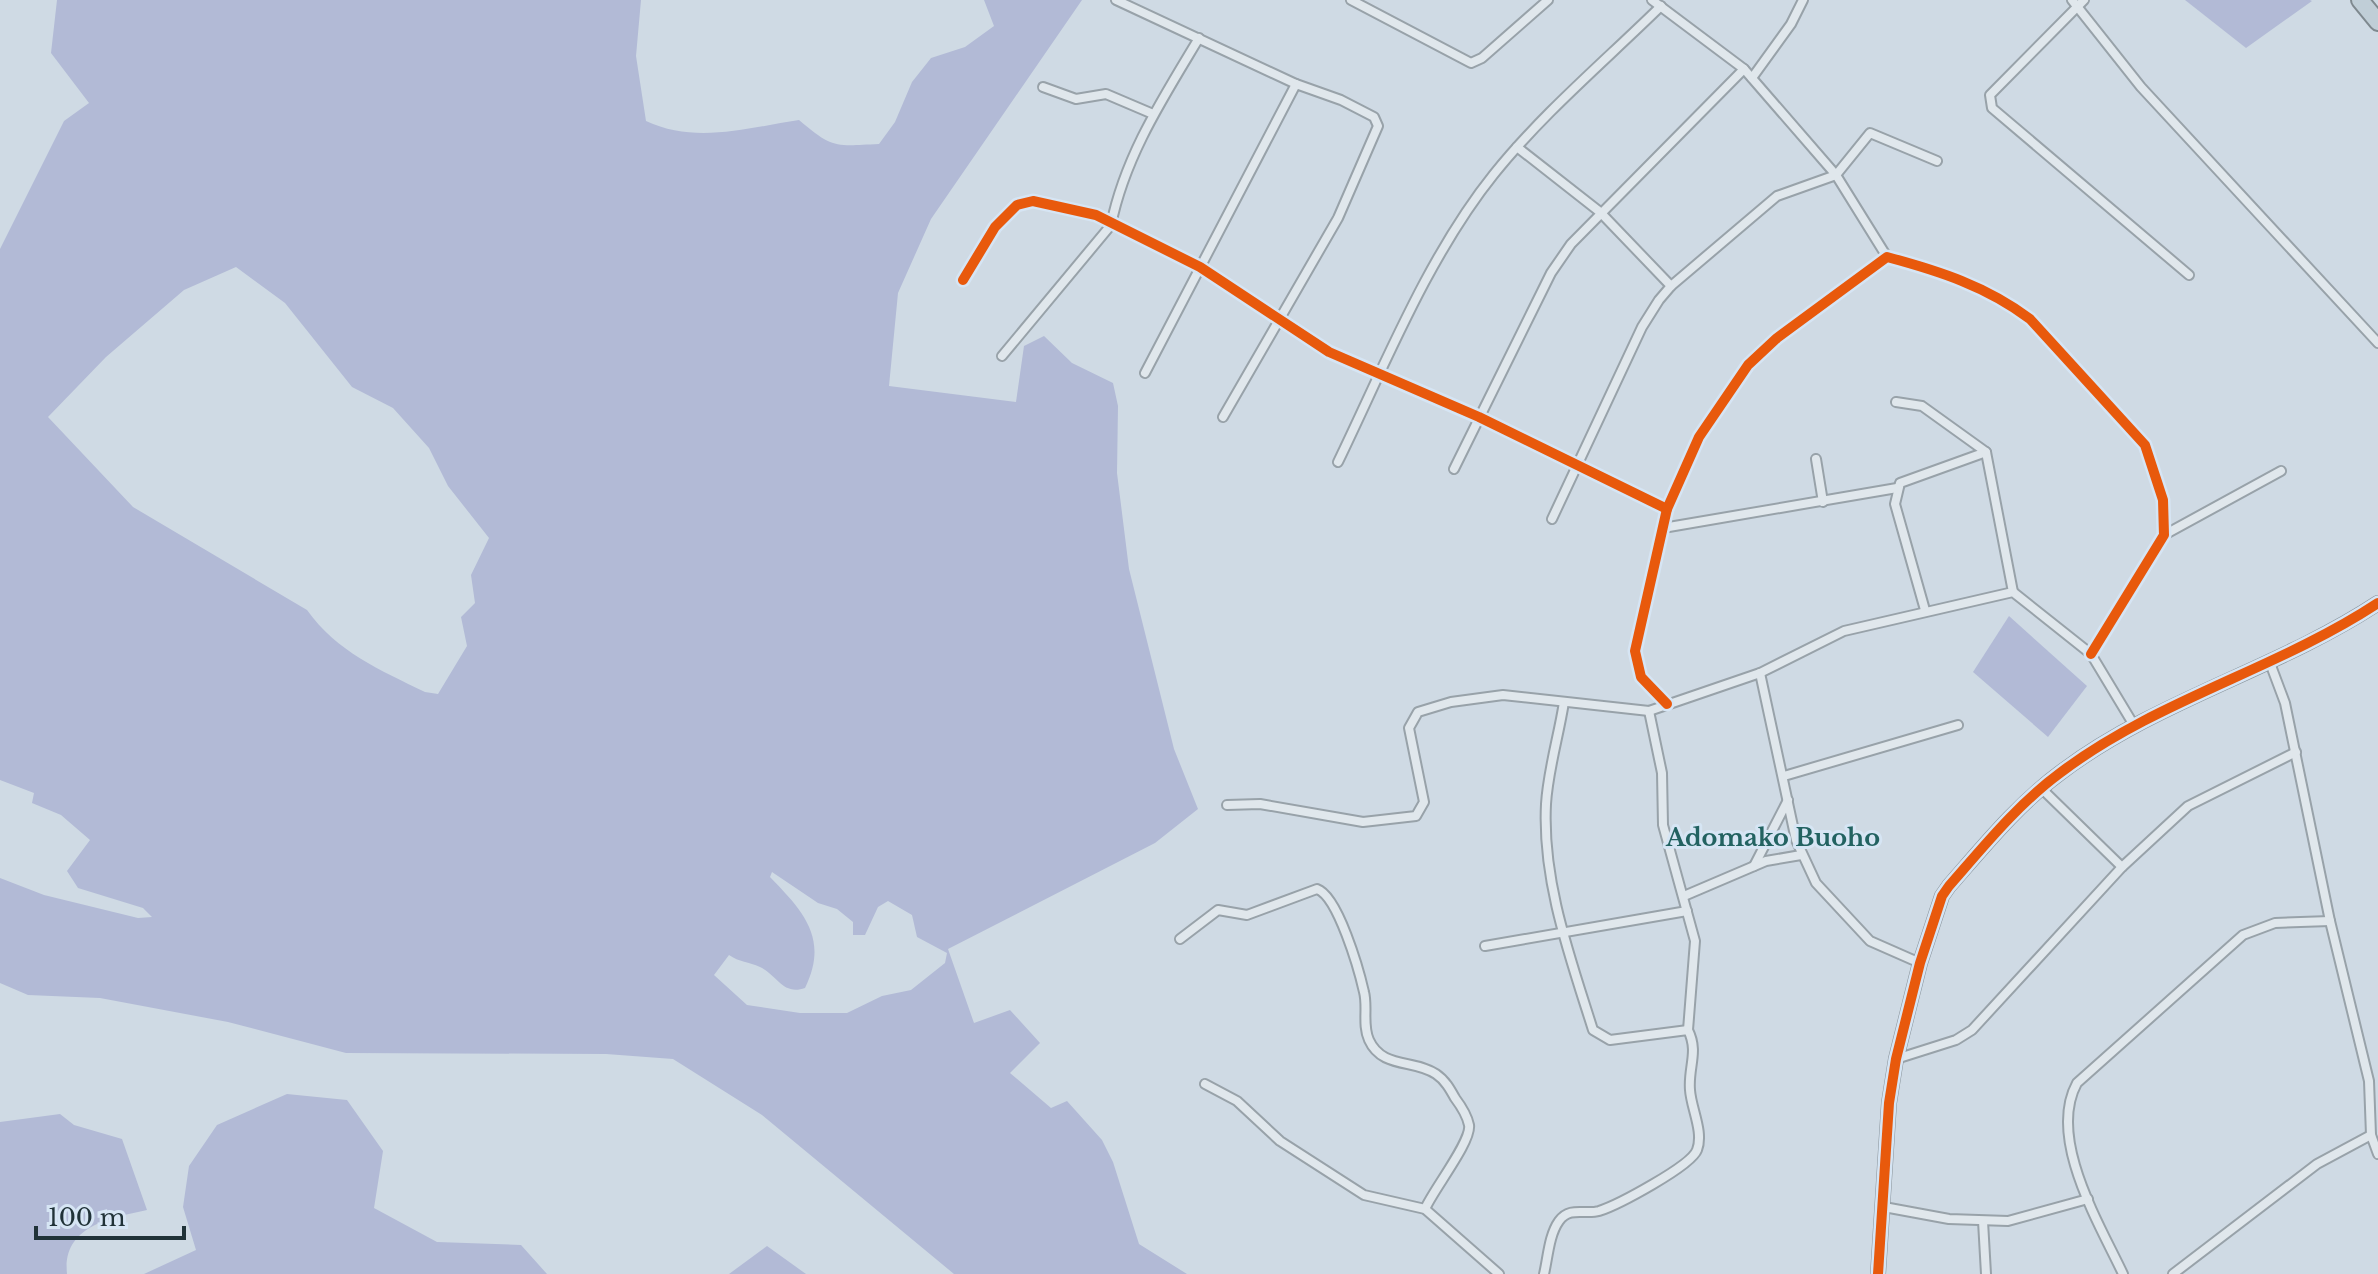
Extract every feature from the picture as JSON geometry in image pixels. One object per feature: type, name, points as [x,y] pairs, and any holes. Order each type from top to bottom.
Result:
[{"type":"highway","points":[[2360,0],[2378,22]]},
{"type":"street","points":[[1116,0],[1296,84],[1341,100],[1374,117],[1378,126],[1338,218],[1223,417]]},
{"type":"street","points":[[1354,1],[1471,63],[1482,58],[1548,0]]},
{"type":"street","points":[[1652,0],[1744,69],[1836,175],[1887,257],[1949,274],[2012,305],[2030,319],[2145,445],[2163,500],[2164,535]]},
{"type":"street","points":[[1752,78],[1791,24],[1803,0]]},
{"type":"street","points":[[2189,275],[1992,108],[1989,102],[1990,95],[2078,2],[2141,87],[2378,343]]},
{"type":"street","points":[[1338,462],[1381,372],[1468,210],[1517,147],[1661,6]]},
{"type":"street","points":[[1002,356],[1111,225],[1127,168],[1153,114],[1199,38]]},
{"type":"street","points":[[1454,469],[1551,273],[1571,244],[1744,69]]},
{"type":"street","points":[[1145,373],[1296,84]]},
{"type":"street","points":[[1043,87],[1076,99],[1106,94],[1153,114]]},
{"type":"street","points":[[1552,519],[1642,327],[1671,286],[1777,196],[1836,175],[1870,133],[1937,161]]},
{"type":"street","points":[[1517,147],[1600,212],[1671,286]]},
{"type":"street","points":[[963,280],[995,227],[1017,205],[1033,201],[1096,215],[1200,267],[1329,352],[1479,417],[1667,509]]},
{"type":"street","points":[[1667,704],[1641,677],[1635,663],[1667,509],[1699,437],[1748,365],[1777,338],[1887,257]]},
{"type":"street","points":[[1896,402],[1922,406],[1986,452],[2013,592],[2091,654],[2135,727]]},
{"type":"street","points":[[1925,610],[1895,504],[1897,488],[1900,483],[1986,452]]},
{"type":"street","points":[[1816,459],[1823,502]]},
{"type":"street","points":[[2091,654],[2164,535],[2281,471]]},
{"type":"street","points":[[1663,528],[1897,488]]},
{"type":"street","points":[[1227,805],[1260,804],[1363,822],[1416,816],[1424,802],[1409,728],[1418,712],[1451,702],[1503,695],[1649,711],[1760,673],[1844,631],[2013,592]]},
{"type":"street","points":[[1878,1274],[1889,1103],[1896,1059],[1920,963],[1942,896],[2005,822],[2041,788],[2135,727],[2270,663],[2378,603]]},
{"type":"street","points":[[2270,663],[2285,703],[2330,921],[2369,1081],[2371,1135],[2378,1154]]},
{"type":"street","points":[[1760,673],[1801,855],[1816,883],[1870,941],[1920,963]]},
{"type":"street","points":[[1564,702],[1546,801],[1546,836],[1562,932],[1593,1030],[1610,1040],[1688,1030]]},
{"type":"street","points":[[1544,1274],[1552,1238],[1559,1221],[1568,1213],[1598,1211],[1688,1164],[1699,1137],[1689,1085],[1694,1041],[1688,1030],[1695,941],[1663,825],[1662,773],[1649,711]]},
{"type":"street","points":[[1784,776],[1958,725]]},
{"type":"street","points":[[1896,1059],[1956,1040],[1972,1030],[2122,867],[2196,801],[2296,752]]},
{"type":"street","points":[[2041,788],[2122,867]]},
{"type":"street","points":[[1753,867],[1788,800]]},
{"type":"street","points":[[1684,896],[1753,867],[1801,855]]},
{"type":"street","points":[[1180,939],[1218,910],[1247,915],[1317,889],[1324,893],[1343,926],[1365,994],[1367,1035],[1373,1049],[1403,1065],[1433,1072],[1445,1081],[1469,1124],[1470,1136],[1434,1188],[1425,1209]]},
{"type":"street","points":[[1485,946],[1687,911]]},
{"type":"street","points":[[2123,1274],[2088,1199],[2072,1153],[2067,1119],[2068,1099],[2077,1083],[2243,935],[2275,923],[2330,921]]},
{"type":"street","points":[[1205,1084],[1237,1101],[1280,1141],[1364,1195],[1425,1209],[1499,1274]]},
{"type":"street","points":[[2173,1274],[2317,1164],[2371,1135]]},
{"type":"street","points":[[1884,1207],[1949,1219],[2008,1221],[2088,1199]]},
{"type":"street","points":[[1983,1221],[1986,1274]]},
{"type":"shaded area","points":[[57,0],[641,0],[636,56],[646,121],[683,132],[702,133],[799,120],[835,144],[879,144],[895,122],[912,82],[931,58],[965,47],[994,26],[984,0],[1082,0],[931,219],[898,293],[889,386],[1016,402],[1024,346],[1044,336],[1072,363],[1113,383],[1118,406],[1117,473],[1129,569],[1174,749],[1198,809],[1155,843],[948,949],[974,1023],[1010,1010],[1040,1043],[1010,1073],[1051,1108],[1067,1101],[1102,1140],[1113,1162],[1139,1244],[1187,1274],[954,1274],[762,1115],[673,1059],[606,1054],[346,1053],[228,1022],[100,998],[28,995],[0,983],[0,878],[44,895],[138,918],[152,917],[143,908],[78,888],[67,871],[90,840],[61,815],[32,803],[34,793],[0,780],[0,249],[64,121],[89,103],[51,53]],"holes":[[[236,267],[285,303],[352,387],[393,408],[429,448],[448,486],[489,538],[471,575],[475,603],[461,617],[467,646],[438,694],[425,692],[360,658],[332,637],[307,610],[133,507],[48,417],[106,357],[184,290]],[[772,872],[818,903],[837,909],[853,922],[853,935],[865,935],[878,907],[888,901],[912,915],[917,937],[947,953],[945,963],[911,990],[882,996],[847,1013],[800,1013],[747,1005],[714,975],[729,955],[760,967],[791,989],[805,988],[812,971],[814,955],[809,927],[793,902],[770,877]]]},
{"type":"shaded area","points":[[2185,0],[2310,0],[2312,1],[2246,48]]},
{"type":"shaded area","points":[[2009,616],[2087,686],[2048,737],[1973,672]]},
{"type":"shaded area","points":[[287,1094],[347,1100],[383,1151],[374,1208],[437,1242],[521,1245],[547,1274],[144,1274],[196,1250],[183,1207],[189,1166],[217,1125]]},
{"type":"shaded area","points":[[60,1114],[74,1125],[122,1139],[147,1210],[104,1221],[80,1235],[67,1258],[67,1274],[0,1274],[0,1122]]},
{"type":"shaded area","points":[[767,1246],[806,1274],[729,1274]]},
{"type":"cycle path","points":[[963,280],[995,227],[1017,205],[1033,201],[1096,215],[1200,267],[1329,352],[1479,417],[1667,509]]},
{"type":"cycle path","points":[[1667,704],[1641,677],[1635,651],[1667,509],[1699,437],[1748,365],[1777,338],[1887,257],[1962,281],[1996,297],[2030,319],[2145,445],[2163,500],[2164,535],[2091,654]]},
{"type":"cycle path","points":[[1878,1274],[1889,1103],[1896,1059],[1920,963],[1942,896],[1949,886],[2030,798],[2097,747],[2176,705],[2300,647],[2378,603]]},
{"type":"district","name":"Adomako Buoho","points":[[1773,838]]}]
